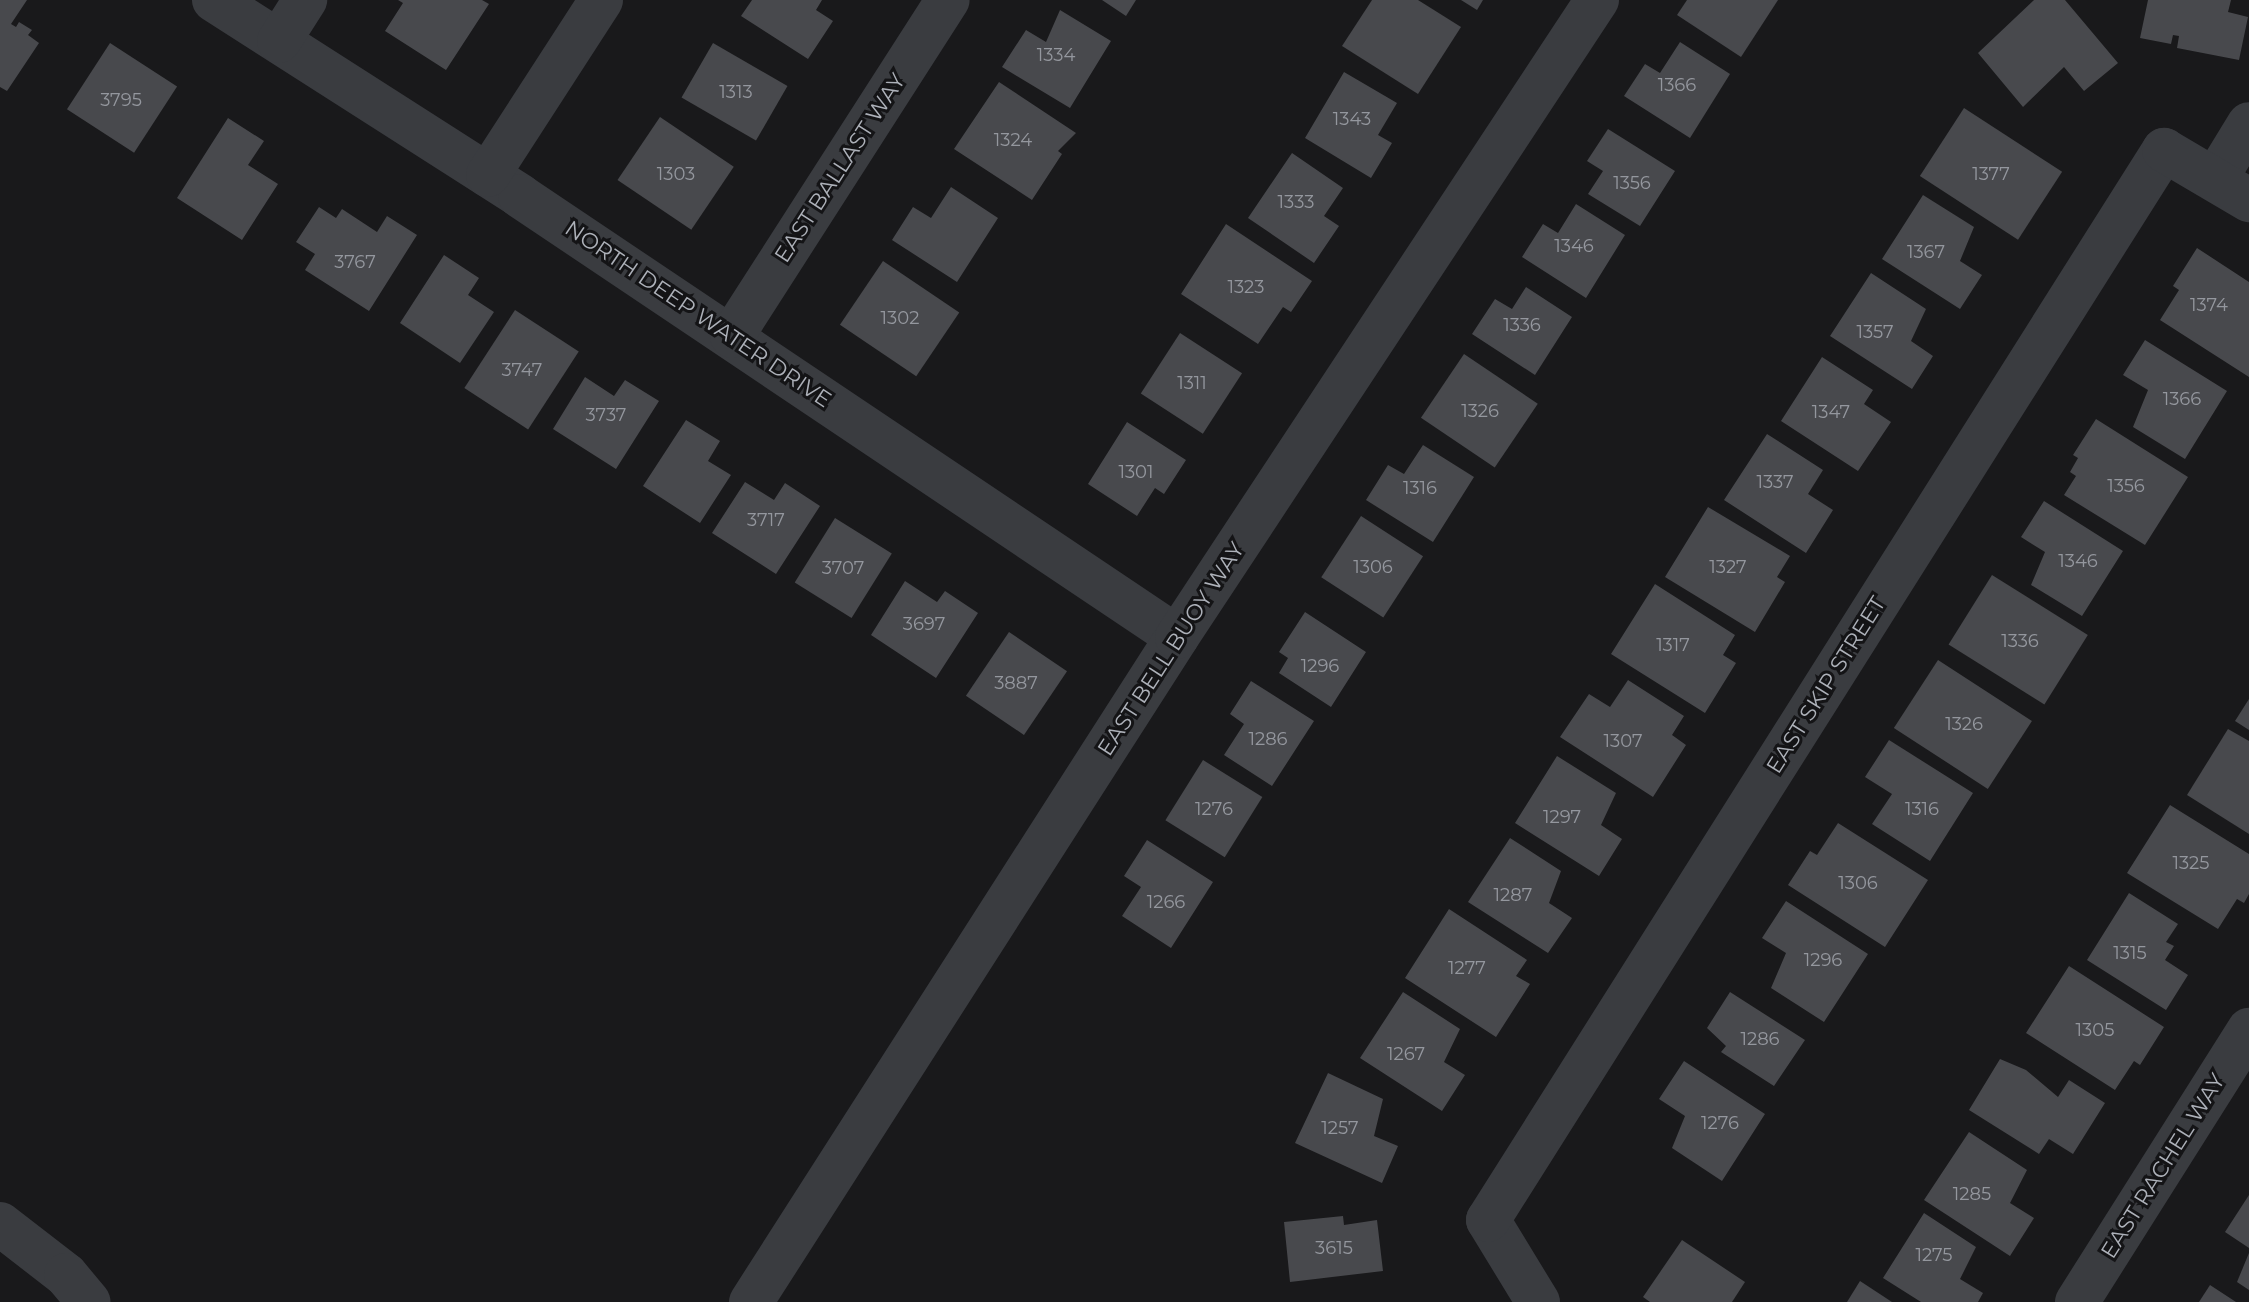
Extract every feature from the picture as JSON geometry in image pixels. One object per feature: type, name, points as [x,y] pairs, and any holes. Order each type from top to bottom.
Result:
[{"type":"street","name":"NORTH DEEP WATER DRIVE","points":[[214,0],[732,336],[1177,637]]},
{"type":"street","points":[[279,41],[305,0]]},
{"type":"street","points":[[488,175],[601,0]]},
{"type":"street","name":"EAST BALLAST WAY","points":[[732,336],[948,0]]},
{"type":"street","name":"EAST BELL BUOY WAY","points":[[751,1302],[1177,637],[1597,0]]},
{"type":"street","points":[[2232,189],[2249,124]]},
{"type":"street","name":"EAST SKIP STREET","points":[[1538,1302],[1488,1220],[2164,150],[2232,189]]},
{"type":"street","name":"EAST RACHEL WAY","points":[[2077,1302],[2249,1030]]},
{"type":"street","points":[[0,1224],[66,1275],[89,1302]]},
{"type":"building","points":[[0,0],[27,0],[11,24],[16,27],[19,22],[32,30],[28,35],[39,43],[7,91],[0,87]]},
{"type":"building","points":[[398,0],[482,0],[489,4],[446,70],[385,31],[403,3]]},
{"type":"building","points":[[752,0],[822,0],[816,10],[833,21],[808,59],[741,16]]},
{"type":"building","points":[[1102,0],[1136,0],[1126,16]]},
{"type":"building","points":[[1372,0],[1418,0],[1461,27],[1418,94],[1342,46]]},
{"type":"building","points":[[1461,0],[1483,0],[1477,10]]},
{"type":"building","points":[[1687,0],[1778,0],[1741,57],[1677,15]]},
{"type":"building","points":[[2034,0],[2065,0],[2118,63],[2084,91],[2064,67],[2023,107],[1978,53]]},
{"type":"building","points":[[2148,0],[2231,0],[2228,12],[2248,17],[2239,60],[2177,48],[2179,36],[2173,35],[2171,44],[2140,38]]},
{"type":"building","points":[[1060,10],[1111,41],[1070,108],[1002,67],[1026,30],[1046,42]]},
{"type":"building","points":[[1680,42],[1730,74],[1690,138],[1624,96],[1645,64],[1660,73]]},
{"type":"building","points":[[110,43],[177,87],[134,153],[67,109]]},
{"type":"building","points":[[713,43],[787,86],[756,141],[682,98]]},
{"type":"building","points":[[1344,72],[1397,103],[1378,135],[1392,143],[1371,178],[1305,138]]},
{"type":"building","points":[[999,82],[1076,133],[1058,151],[1062,154],[1032,200],[954,149]]},
{"type":"building","points":[[1964,108],[2062,172],[2018,240],[1920,176]]},
{"type":"building","points":[[660,117],[734,167],[691,230],[618,180]]},
{"type":"building","points":[[228,118],[264,141],[248,165],[278,184],[242,240],[177,198]]},
{"type":"building","points":[[1608,129],[1675,171],[1640,226],[1588,194],[1603,171],[1587,161]]},
{"type":"building","points":[[1292,153],[1343,188],[1324,216],[1339,226],[1314,263],[1248,218]]},
{"type":"building","points":[[951,187],[998,218],[957,282],[892,240],[913,207],[931,218]]},
{"type":"building","points":[[1923,195],[1974,227],[1960,261],[1982,275],[1960,309],[1882,259]]},
{"type":"building","points":[[1576,204],[1625,235],[1586,298],[1522,257],[1543,224],[1558,233]]},
{"type":"building","points":[[319,207],[336,218],[342,209],[377,232],[387,216],[417,235],[369,311],[305,270],[315,254],[296,242]]},
{"type":"building","points":[[1226,224],[1312,281],[1291,312],[1283,307],[1258,344],[1181,294]]},
{"type":"building","points":[[2197,248],[2249,282],[2249,377],[2160,320],[2179,290],[2173,286]]},
{"type":"building","points":[[444,255],[479,278],[468,295],[494,312],[460,363],[400,323]]},
{"type":"building","points":[[883,261],[959,312],[916,376],[840,325]]},
{"type":"building","points":[[1871,273],[1926,309],[1911,341],[1933,356],[1912,389],[1830,336]]},
{"type":"building","points":[[1526,287],[1572,317],[1535,375],[1472,334],[1495,299],[1512,309]]},
{"type":"building","points":[[515,310],[579,351],[528,429],[464,388]]},
{"type":"building","points":[[1180,333],[1242,373],[1203,434],[1141,393]]},
{"type":"building","points":[[2145,340],[2227,391],[2185,459],[2133,427],[2148,390],[2123,375]]},
{"type":"building","points":[[1464,354],[1538,404],[1495,468],[1421,418]]},
{"type":"building","points":[[1822,357],[1873,390],[1864,404],[1891,422],[1858,471],[1781,421]]},
{"type":"building","points":[[585,377],[614,396],[625,380],[659,401],[616,469],[553,429]]},
{"type":"building","points":[[2096,419],[2188,477],[2145,545],[2064,495],[2076,476],[2070,472],[2078,458],[2073,455]]},
{"type":"building","points":[[686,420],[720,441],[708,461],[731,475],[700,523],[643,486]]},
{"type":"building","points":[[1127,422],[1186,460],[1164,494],[1155,488],[1137,516],[1088,484]]},
{"type":"building","points":[[1767,434],[1823,470],[1808,494],[1833,510],[1806,553],[1724,500]]},
{"type":"building","points":[[1423,445],[1474,477],[1433,542],[1366,500],[1388,465],[1404,474]]},
{"type":"building","points":[[745,482],[774,500],[785,483],[820,506],[776,574],[712,533]]},
{"type":"building","points":[[2044,501],[2123,551],[2082,616],[2031,585],[2045,552],[2021,537]]},
{"type":"building","points":[[1708,507],[1790,556],[1777,577],[1785,582],[1755,632],[1665,577]]},
{"type":"building","points":[[1361,516],[1423,556],[1383,618],[1321,577]]},
{"type":"building","points":[[835,518],[892,554],[852,618],[795,582]]},
{"type":"building","points":[[1992,575],[2088,635],[2044,704],[1949,645]]},
{"type":"building","points":[[905,581],[937,602],[945,591],[978,613],[936,678],[871,635]]},
{"type":"building","points":[[1655,584],[1735,635],[1723,655],[1736,663],[1705,713],[1611,654]]},
{"type":"building","points":[[1305,612],[1366,652],[1331,707],[1279,673],[1288,658],[1279,652]]},
{"type":"building","points":[[1009,632],[1067,671],[1024,735],[966,696]]},
{"type":"building","points":[[1938,660],[2032,721],[1988,789],[1894,728]]},
{"type":"building","points":[[1628,680],[1684,716],[1672,735],[1686,745],[1653,797],[1560,737],[1589,694],[1610,707]]},
{"type":"building","points":[[1251,681],[1314,721],[1272,786],[1224,755],[1244,724],[1230,714]]},
{"type":"building","points":[[2249,699],[2249,730],[2235,721]]},
{"type":"building","points":[[2228,729],[2249,741],[2249,834],[2187,795]]},
{"type":"building","points":[[1889,740],[1973,793],[1930,861],[1872,824],[1892,794],[1865,777]]},
{"type":"building","points":[[1557,756],[1616,793],[1601,825],[1622,839],[1599,876],[1515,823]]},
{"type":"building","points":[[1203,760],[1262,797],[1225,857],[1165,820]]},
{"type":"building","points":[[2170,805],[2249,854],[2249,894],[2244,903],[2237,899],[2218,929],[2127,873]]},
{"type":"building","points":[[1838,823],[1928,880],[1885,947],[1788,885],[1810,851],[1817,855]]},
{"type":"building","points":[[1510,838],[1561,871],[1549,903],[1572,918],[1548,953],[1468,902]]},
{"type":"building","points":[[1147,840],[1213,882],[1171,948],[1122,916],[1141,887],[1124,876]]},
{"type":"building","points":[[2129,893],[2178,924],[2166,942],[2174,946],[2165,960],[2188,975],[2166,1010],[2087,960]]},
{"type":"building","points":[[1786,901],[1868,954],[1824,1022],[1771,988],[1786,953],[1762,938]]},
{"type":"building","points":[[1449,909],[1527,960],[1516,976],[1530,984],[1496,1037],[1405,978]]},
{"type":"building","points":[[2069,966],[2164,1027],[2140,1065],[2134,1061],[2115,1090],[2026,1033]]},
{"type":"building","points":[[1403,992],[1460,1029],[1444,1062],[1465,1075],[1442,1111],[1360,1058]]},
{"type":"building","points":[[1730,992],[1805,1040],[1774,1086],[1721,1052],[1726,1046],[1707,1028]]},
{"type":"building","points":[[2000,1059],[2026,1070],[2058,1097],[2069,1080],[2105,1103],[2073,1154],[2049,1139],[2039,1154],[1969,1110]]},
{"type":"building","points":[[1684,1061],[1765,1114],[1722,1181],[1672,1148],[1685,1116],[1659,1099]]},
{"type":"building","points":[[1328,1073],[1383,1099],[1374,1136],[1398,1146],[1382,1183],[1295,1143]]},
{"type":"building","points":[[1969,1132],[2027,1170],[2010,1203],[2034,1218],[2010,1256],[1924,1200]]},
{"type":"building","points":[[2249,1195],[2249,1248],[2225,1232]]},
{"type":"building","points":[[1924,1213],[1976,1247],[1960,1279],[1983,1293],[1978,1302],[1921,1302],[1883,1278]]},
{"type":"building","points":[[1343,1216],[1344,1225],[1377,1220],[1383,1271],[1290,1282],[1284,1222]]},
{"type":"building","points":[[1682,1240],[1745,1282],[1732,1302],[1650,1302],[1643,1297]]},
{"type":"building","points":[[2249,1253],[2249,1290],[2237,1282]]},
{"type":"building","points":[[1860,1281],[1892,1302],[1847,1302]]},
{"type":"building","points":[[2210,1285],[2236,1302],[2199,1302]]}]
